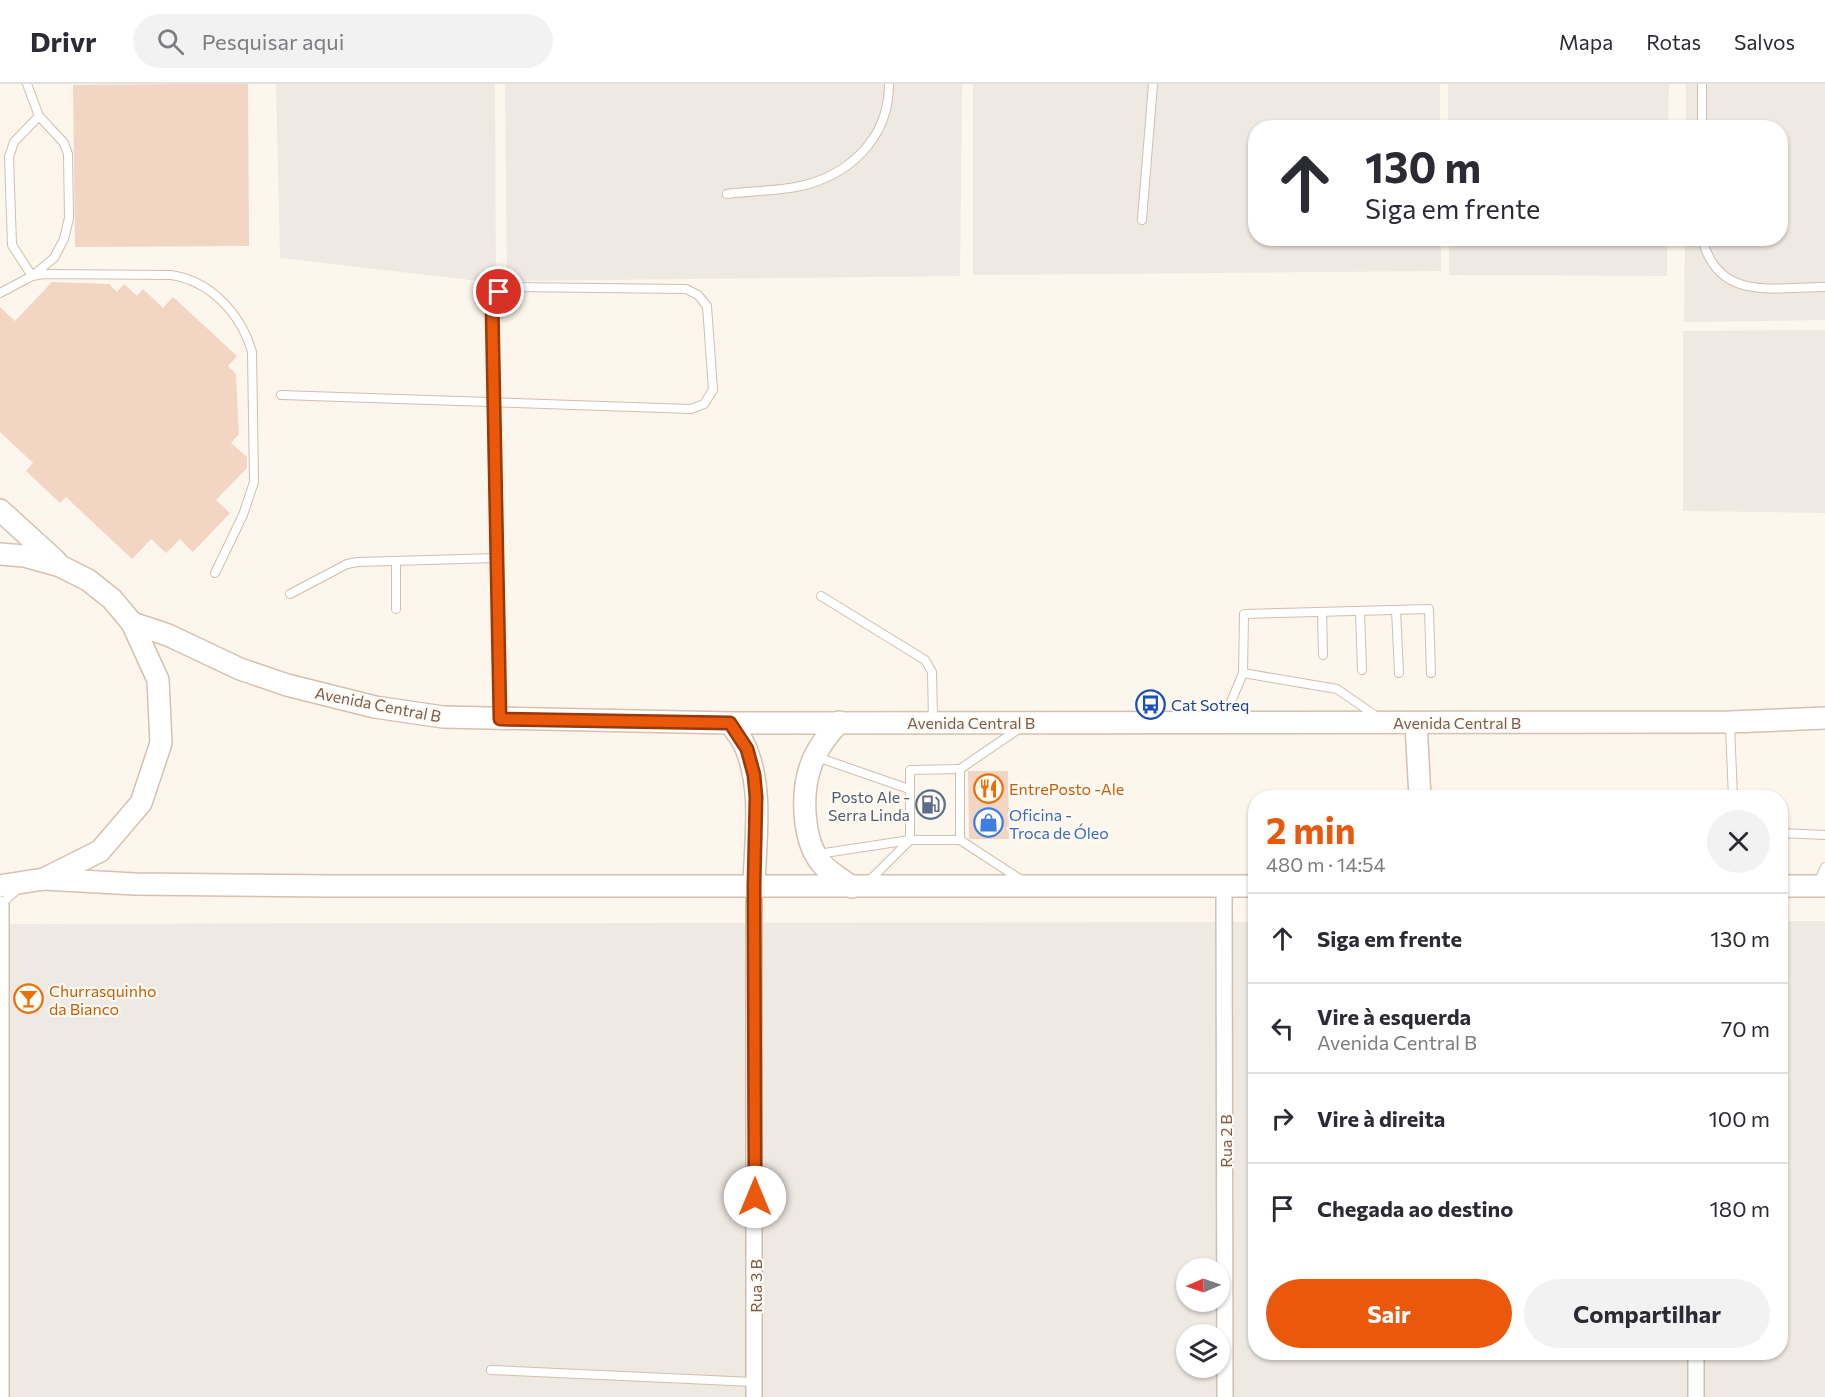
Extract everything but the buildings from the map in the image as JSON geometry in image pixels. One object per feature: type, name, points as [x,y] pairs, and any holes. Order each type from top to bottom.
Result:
[{"type":"main road","points":[[0,510],[60,566]]},
{"type":"main road","points":[[0,554],[24,556],[60,566],[88,580],[112,599],[132,623],[158,680],[161,732],[161,743],[141,803],[100,851],[44,879],[23,884],[0,898]]},
{"type":"main road","name":"Avenida Central B","points":[[132,623],[168,635],[250,673],[318,694],[410,713],[500,719],[730,723],[1416,723],[1730,722],[1825,717]]},
{"type":"main road","points":[[839,722],[815,756],[806,788],[807,824],[816,854],[822,864],[858,887]]},
{"type":"main road","points":[[730,723],[747,749],[754,775],[756,797],[754,886]]},
{"type":"main road","points":[[1416,723],[1420,790]]},
{"type":"main road","points":[[44,879],[146,884],[1248,886]]},
{"type":"main road","points":[[1788,886],[1821,886]]},
{"type":"street","name":"Rua 3 B","points":[[754,886],[754,1389]]},
{"type":"street","name":"Rua 2 B","points":[[1224,886],[1225,1397]]},
{"type":"street","points":[[0,898],[1,1397]]},
{"type":"street","points":[[1696,1360],[1696,1397]]},
{"type":"lane","points":[[0,293],[48,265],[60,249],[69,218],[67,148],[39,116],[27,84]]},
{"type":"lane","points":[[727,194],[797,187],[843,170],[872,143],[889,105],[889,84]]},
{"type":"lane","points":[[1142,220],[1153,84]]},
{"type":"lane","points":[[1702,84],[1702,120]]},
{"type":"lane","points":[[32,276],[12,245],[9,157],[14,142],[39,116]]},
{"type":"lane","points":[[1704,246],[1707,260],[1727,280],[1751,287],[1825,287]]},
{"type":"lane","points":[[32,276],[44,274],[182,277],[207,288],[241,324],[252,352],[254,482],[243,515],[214,573]]},
{"type":"lane","points":[[281,395],[494,400],[691,409],[704,405],[713,390],[707,306],[698,295],[686,289],[509,287],[499,292],[492,303],[494,400],[500,719]]},
{"type":"lane","points":[[290,594],[347,564],[497,558]]},
{"type":"lane","points":[[396,561],[396,609]]},
{"type":"lane","points":[[821,596],[925,660],[932,672],[933,722]]},
{"type":"lane","points":[[1222,723],[1243,673],[1244,614],[1428,609],[1431,673]]},
{"type":"lane","points":[[1396,610],[1399,674]]},
{"type":"lane","points":[[1360,611],[1362,670]]},
{"type":"lane","points":[[1322,612],[1323,655]]},
{"type":"lane","points":[[1243,673],[1337,689],[1385,723]]},
{"type":"lane","points":[[1730,722],[1733,790]]},
{"type":"lane","points":[[858,887],[910,840],[908,775],[910,770],[960,769],[1028,723]]},
{"type":"lane","points":[[815,756],[909,789]]},
{"type":"lane","points":[[960,769],[960,840]]},
{"type":"lane","points":[[1788,833],[1825,835]]},
{"type":"lane","points":[[816,854],[910,840],[960,840],[1032,887]]},
{"type":"lane","points":[[1821,886],[1825,867]]},
{"type":"lane","points":[[491,1370],[754,1389]]},
{"type":"shaded area","points":[[276,84],[495,84],[496,283],[280,258]]},
{"type":"shaded area","points":[[505,84],[962,84],[960,276],[507,281]]},
{"type":"shaded area","points":[[973,84],[1440,84],[1440,120],[1248,120],[1248,246],[1441,246],[1441,271],[973,275]]},
{"type":"shaded area","points":[[1448,84],[1669,84],[1668,120],[1448,120]]},
{"type":"shaded area","points":[[1686,84],[1825,84],[1825,320],[1684,322],[1685,246],[1788,246],[1788,120],[1686,120]]},
{"type":"shaded area","points":[[1449,246],[1667,246],[1667,276],[1449,275]]},
{"type":"shaded area","points":[[1825,330],[1825,513],[1683,511],[1683,331]]},
{"type":"shaded area","points":[[1788,921],[1825,921],[1825,1397],[0,1397],[0,924],[1248,922],[1248,1360],[1788,1360]]},
{"type":"place","name":"Cat Sotreq","points":[[1150,704]]},
{"type":"place","name":"EntrePosto -Ale","points":[[988,788]]},
{"type":"place","name":"Posto Ale - Serra Linda","points":[[931,805]]},
{"type":"place","name":"Oficina - Troca de Óleo","points":[[988,823]]},
{"type":"place","name":"Churrasquinho da Bianco","points":[[28,999]]},
{"type":"route","points":[[499,292],[492,303],[500,719],[730,723],[747,749],[754,775],[756,797],[755,1197]]}]
